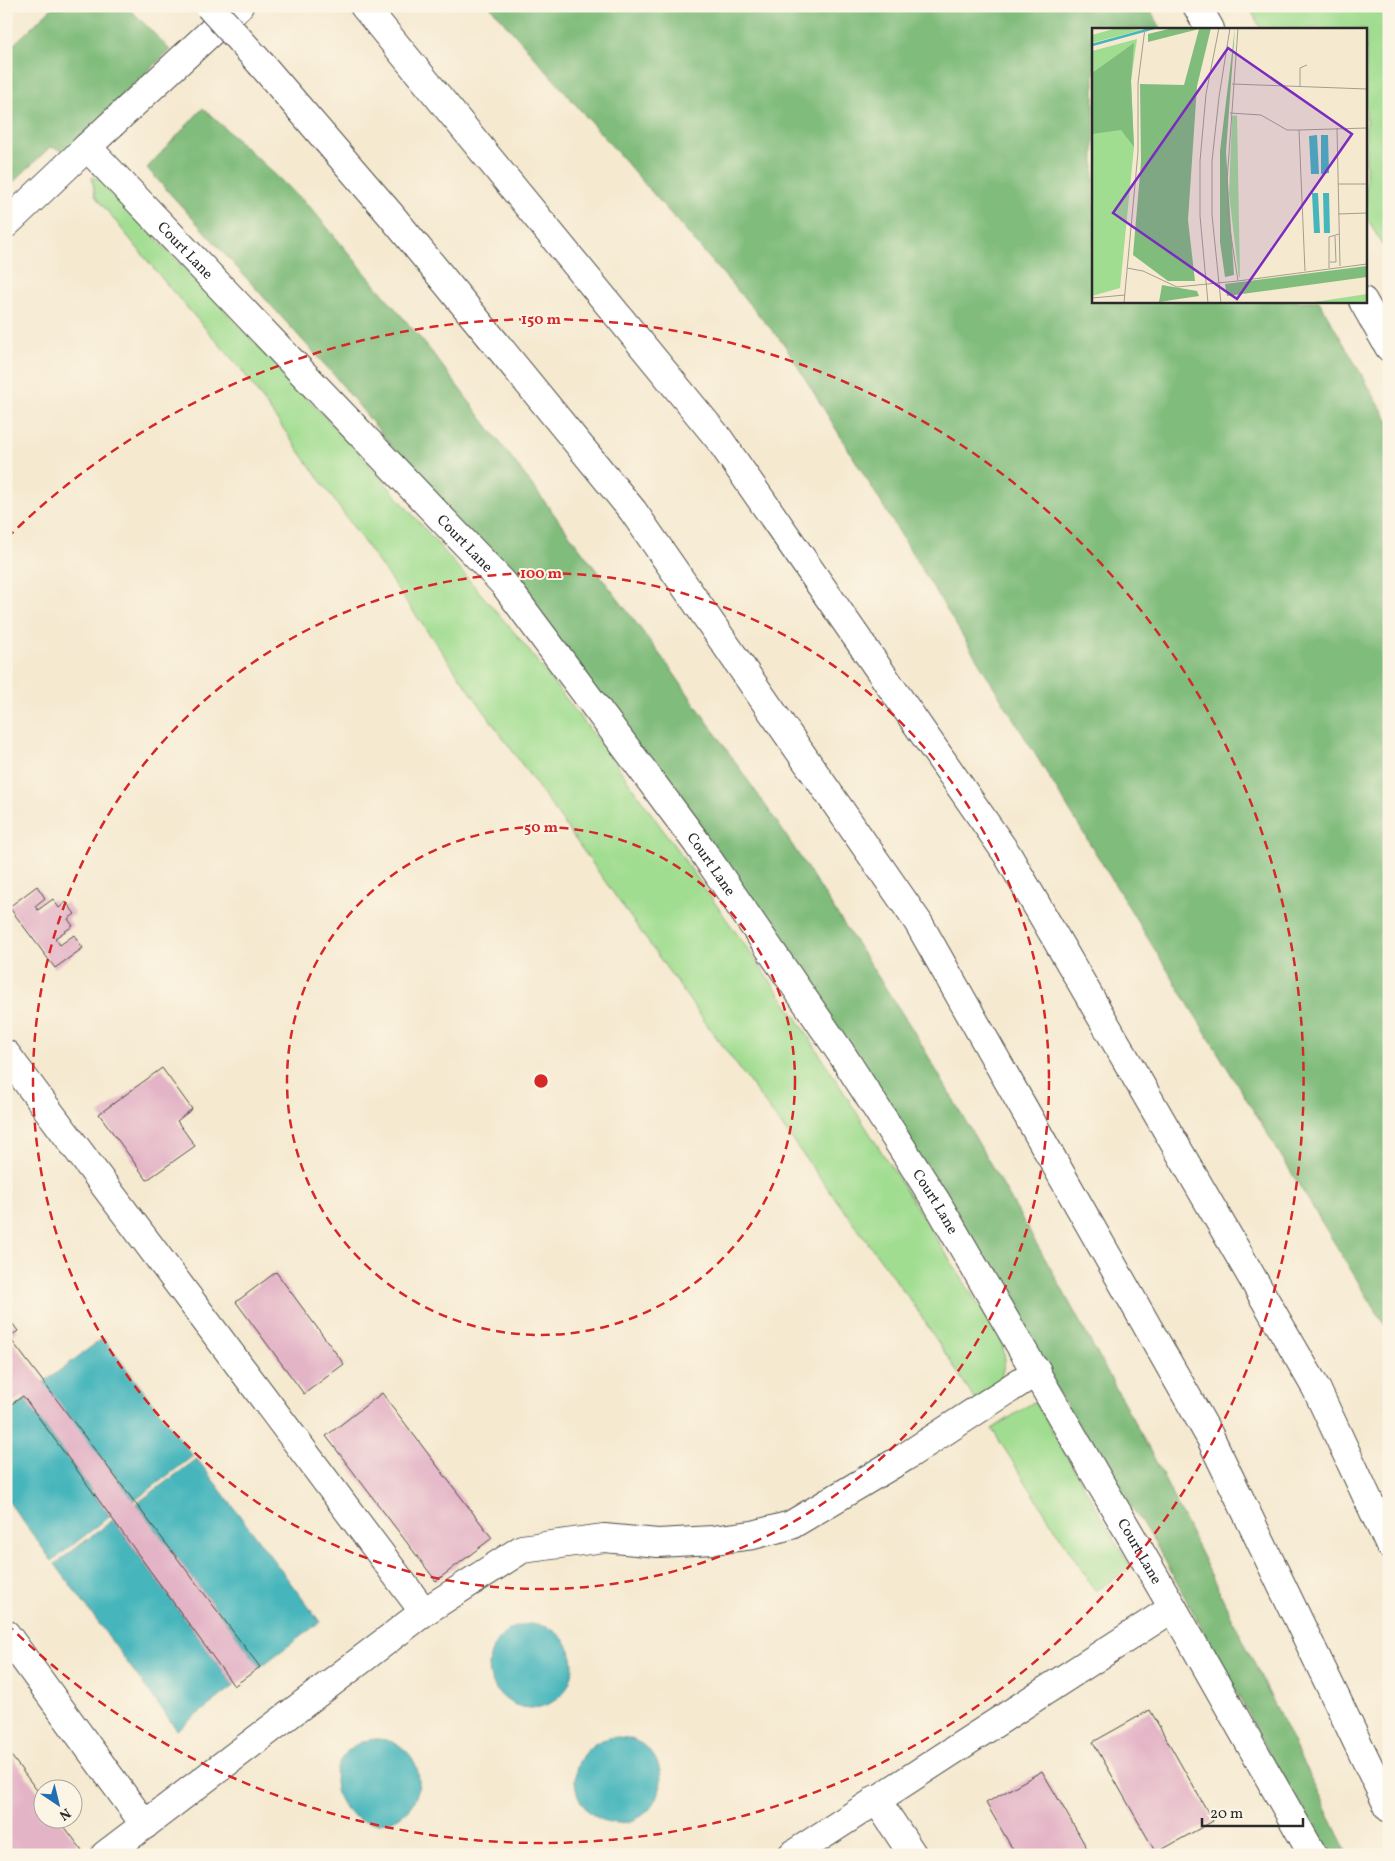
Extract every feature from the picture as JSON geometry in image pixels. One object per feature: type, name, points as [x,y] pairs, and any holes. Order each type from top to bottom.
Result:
[{"type":"main road","points":[[209,6],[390,214],[633,511],[918,922],[1210,1437],[1389,1808]]},
{"type":"main road","points":[[6,224],[239,6]]},
{"type":"main road","points":[[364,6],[719,439],[1007,854],[1316,1388],[1389,1544]]},
{"type":"main road","points":[[1197,6],[1209,28]]},
{"type":"main road","name":"Court Lane","points":[[87,148],[504,584],[696,843],[841,1053],[936,1201],[1037,1371],[1313,1855]]},
{"type":"main road","points":[[1364,302],[1389,347]]},
{"type":"main road","points":[[6,1054],[424,1612]]},
{"type":"main road","points":[[105,1855],[424,1612],[485,1570],[522,1549],[604,1538],[658,1543],[713,1540],[753,1535],[791,1524],[905,1457],[1037,1371]]},
{"type":"main road","points":[[792,1855],[1173,1608]]},
{"type":"main road","points":[[6,1634],[145,1825]]},
{"type":"main road","points":[[876,1800],[913,1855]]},
{"type":"green space","points":[[54,6],[127,6],[170,50],[65,151],[50,147],[6,189],[6,52]]},
{"type":"green space","points":[[490,6],[1148,6],[1160,28],[1092,28],[1092,302],[1320,302],[1389,422],[1389,1332],[784,344]]},
{"type":"green space","points":[[1249,6],[1389,6],[1389,256],[1368,219],[1368,28],[1260,28]]},
{"type":"green space","points":[[203,108],[310,207],[431,351],[670,668],[779,825],[913,1030],[1051,1269],[1155,1460],[1348,1855],[1324,1855],[1161,1553],[1025,1340],[597,699],[334,375],[147,168]]},
{"type":"green space","points":[[92,177],[101,180],[361,455],[519,638],[611,757],[796,1017],[1002,1342],[1005,1360],[1000,1382],[976,1401],[914,1305],[705,1022],[241,369],[169,287],[95,196]]},
{"type":"green space","points":[[1035,1401],[1131,1568],[1095,1591],[992,1429]]},
{"type":"water","points":[[103,1338],[193,1456],[134,1501],[43,1383]]},
{"type":"water","points":[[25,1400],[110,1516],[52,1561],[6,1498],[6,1414]]},
{"type":"water","points":[[197,1459],[320,1622],[260,1667],[136,1504]]},
{"type":"water","points":[[113,1520],[234,1686],[177,1730],[55,1564]]},
{"type":"water","points":[[531,1624],[547,1627],[561,1636],[570,1650],[573,1666],[570,1682],[561,1696],[547,1705],[531,1708],[515,1705],[501,1696],[492,1682],[489,1666],[492,1650],[501,1636],[515,1627]]},
{"type":"water","points":[[610,1737],[626,1737],[635,1740],[649,1749],[658,1763],[661,1780],[658,1797],[649,1811],[635,1820],[626,1823],[610,1823],[594,1816],[582,1804],[575,1788],[575,1772],[582,1756],[594,1744]]},
{"type":"water","points":[[377,1739],[393,1742],[407,1751],[416,1765],[419,1781],[416,1797],[407,1811],[393,1820],[377,1823],[361,1820],[347,1811],[338,1797],[335,1781],[338,1765],[347,1751],[361,1742]]},
{"type":"building","points":[[37,886],[45,898],[35,906],[38,910],[53,899],[59,908],[66,902],[75,914],[68,919],[73,926],[55,938],[60,945],[74,935],[83,948],[55,968],[9,907]]},
{"type":"building","points":[[162,1068],[192,1109],[177,1121],[195,1146],[147,1180],[99,1114]]},
{"type":"building","points":[[276,1272],[344,1364],[304,1394],[236,1302]]},
{"type":"building","points":[[6,1315],[18,1331],[9,1337],[260,1667],[234,1686],[23,1396],[6,1408]]},
{"type":"building","points":[[382,1393],[492,1538],[436,1581],[326,1436]]},
{"type":"building","points":[[1150,1710],[1213,1821],[1156,1853],[1093,1742]]},
{"type":"building","points":[[6,1749],[32,1784],[32,1828],[66,1828],[82,1850],[76,1855],[6,1855]]},
{"type":"building","points":[[1042,1771],[1091,1855],[1016,1855],[986,1803]]}]
